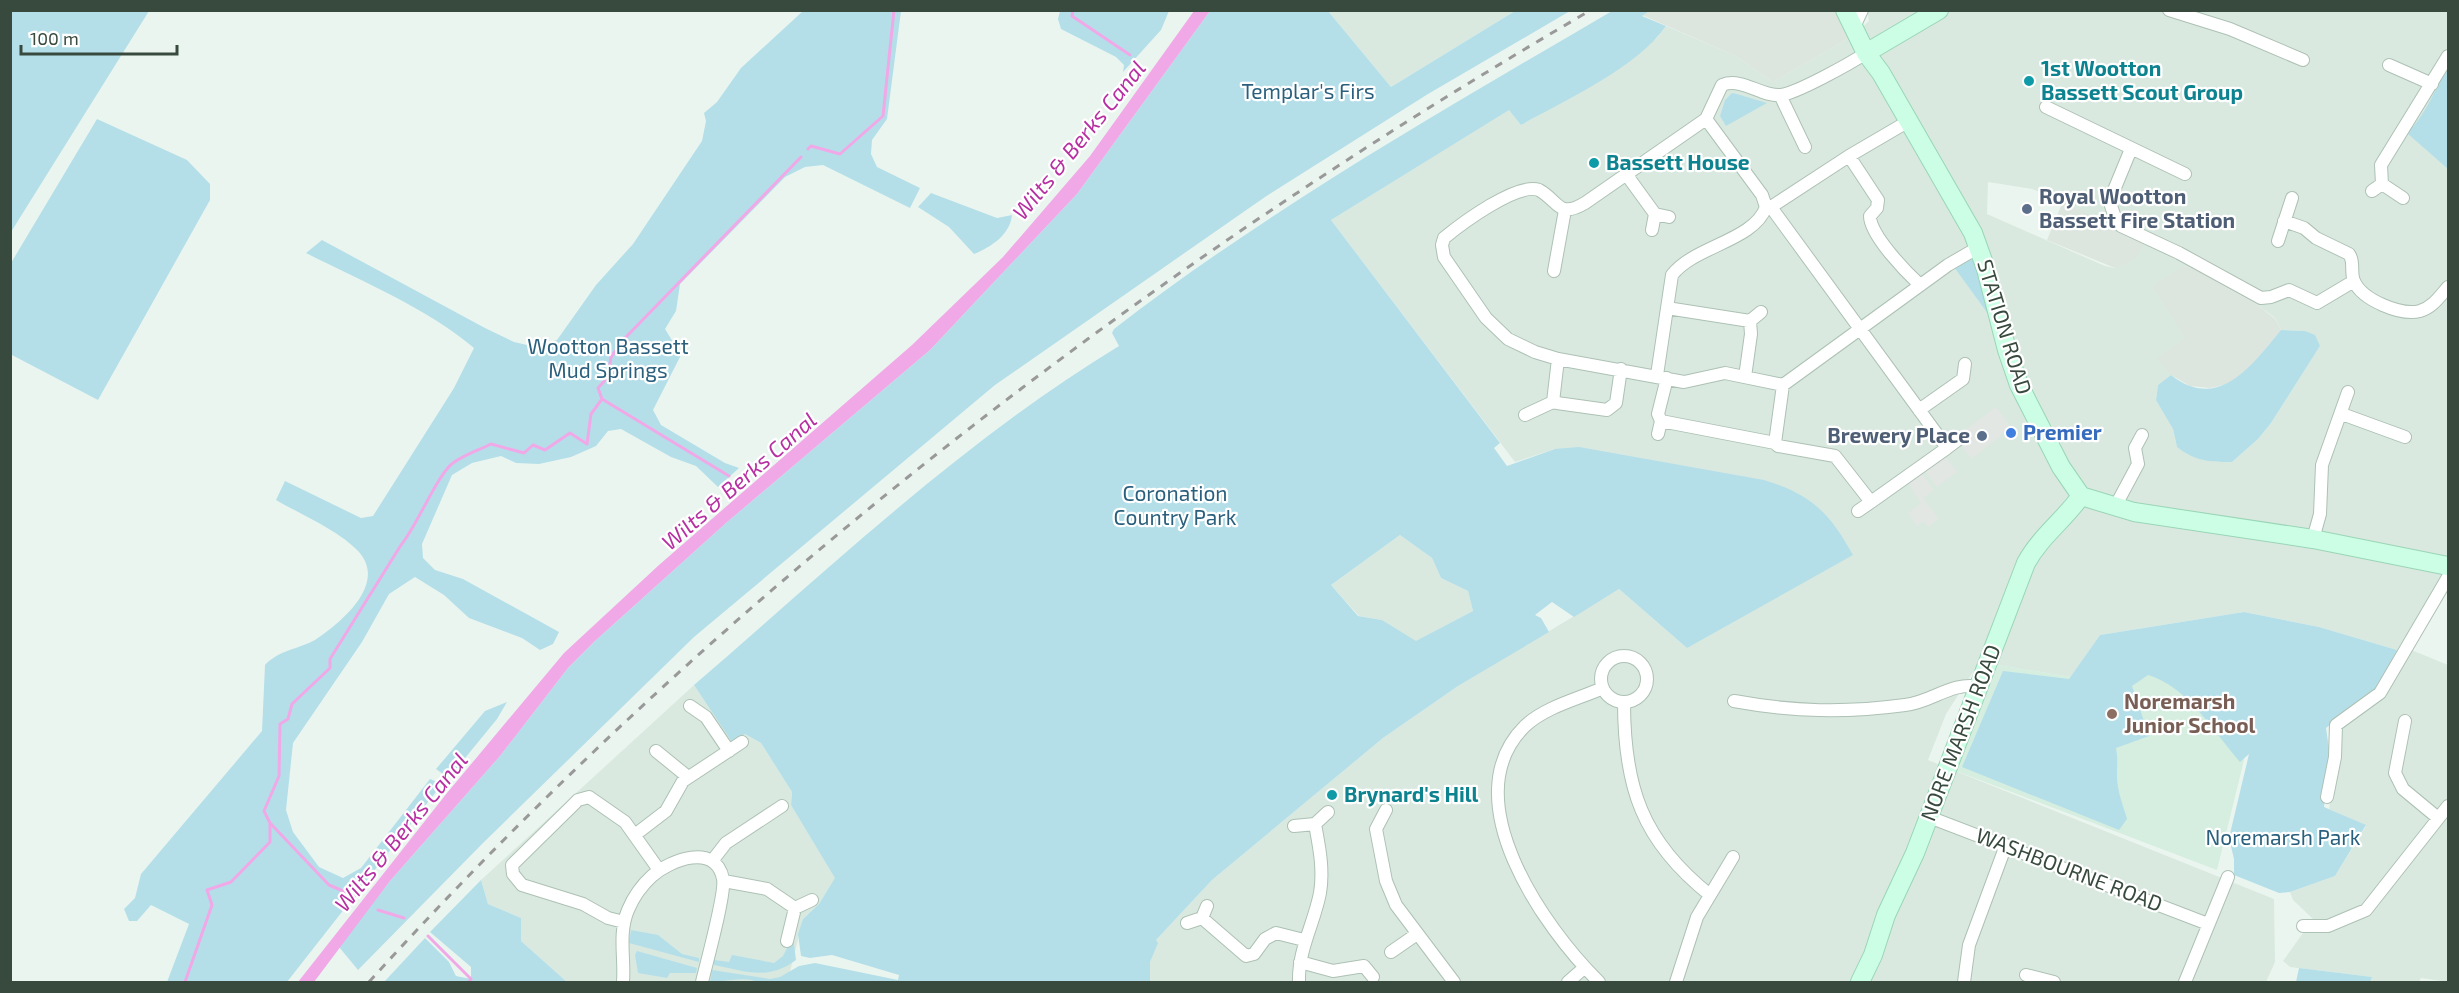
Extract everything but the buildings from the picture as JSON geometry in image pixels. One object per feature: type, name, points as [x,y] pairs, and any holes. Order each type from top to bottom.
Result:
[{"type":"street","points":[[1783,385],[1718,373],[1684,382],[1558,359],[1518,345],[1486,318],[1444,257],[1442,245],[1444,237],[1462,224],[1525,190],[1539,190],[1554,204],[1565,210],[1575,208],[1706,119],[1718,90],[1727,83],[1741,84],[1780,95],[1840,68],[1939,10]]},
{"type":"street","points":[[2169,10],[2230,29],[2303,60]]},
{"type":"street","name":"STATION ROAD","points":[[1854,16],[1866,53],[1881,73],[1965,217],[1979,247],[2019,385],[2061,467],[2081,496]]},
{"type":"street","points":[[2403,198],[2377,187],[2385,154],[2448,56]]},
{"type":"street","points":[[2389,65],[2432,84]]},
{"type":"street","points":[[1780,95],[1805,147]]},
{"type":"street","points":[[2046,107],[2186,174]]},
{"type":"street","points":[[1706,119],[1762,195],[1768,207],[1947,448]]},
{"type":"street","points":[[1870,502],[1835,456],[1778,446],[1775,443],[1659,427],[1658,414],[1667,308],[1670,284],[1675,270],[1711,246],[1741,234],[1757,221],[1768,207],[1898,127]]},
{"type":"street","points":[[2131,149],[2111,201],[2114,216],[2121,226],[2179,253],[2261,298],[2289,290],[2317,303],[2354,281]]},
{"type":"street","points":[[1849,156],[1878,200],[1877,208],[1870,216],[1873,227],[1894,258],[1920,285]]},
{"type":"street","points":[[1626,174],[1655,214],[1669,217]]},
{"type":"street","points":[[2278,241],[2292,198]]},
{"type":"street","points":[[1554,271],[1565,210]]},
{"type":"street","points":[[1652,230],[1655,214]]},
{"type":"street","points":[[2284,221],[2304,228],[2316,238],[2349,254],[2354,281],[2366,295],[2375,301],[2413,312],[2435,302],[2448,287]]},
{"type":"street","points":[[1775,443],[1783,385],[1920,285],[1979,247]]},
{"type":"street","points":[[1667,308],[1750,321],[1761,312]]},
{"type":"street","points":[[1745,377],[1751,334],[1750,321]]},
{"type":"street","points":[[1553,402],[1558,359]]},
{"type":"street","points":[[1965,364],[1963,379],[1970,390]]},
{"type":"street","points":[[1525,415],[1553,402],[1607,410],[1616,403],[1621,369]]},
{"type":"street","points":[[1919,410],[1963,379]]},
{"type":"street","points":[[2313,539],[2320,514],[2322,465],[2348,392]]},
{"type":"street","points":[[2342,414],[2406,437]]},
{"type":"street","points":[[2116,506],[2138,464],[2135,448],[2142,435]]},
{"type":"street","points":[[1858,511],[1959,439]]},
{"type":"street","points":[[2081,496],[2134,512],[2313,539],[2448,566]]},
{"type":"street","name":"NORE MARSH ROAD","points":[[1860,982],[1929,817],[2030,555],[2081,496]]},
{"type":"street","points":[[2327,797],[2335,757],[2336,724],[2380,693],[2448,577]]},
{"type":"street","points":[[1624,655],[1637,659],[1647,675],[1645,688],[1636,698],[1624,702],[1611,698],[1603,688],[1601,675],[1606,663],[1624,655]]},
{"type":"street","points":[[1734,701],[1786,710],[1826,712],[1907,705],[1957,686],[1980,687]]},
{"type":"street","points":[[1599,982],[1584,968],[1544,917],[1520,875],[1504,830],[1498,785],[1506,751],[1526,724],[1550,710],[1603,688]]},
{"type":"street","points":[[1624,702],[1628,771],[1640,810],[1664,852],[1710,896]]},
{"type":"street","points":[[690,706],[706,717],[729,751]]},
{"type":"street","points":[[2405,721],[2395,773],[2403,789],[2438,818]]},
{"type":"street","points":[[636,834],[666,811],[688,777],[742,742]]},
{"type":"street","points":[[656,751],[688,777]]},
{"type":"street","points":[[624,922],[608,918],[583,904],[522,885],[513,874],[512,865],[545,831],[585,797],[593,798],[621,818],[636,834],[659,870]]},
{"type":"street","points":[[712,861],[726,843],[782,806]]},
{"type":"street","points":[[2303,926],[2328,926],[2366,910],[2448,806]]},
{"type":"street","points":[[1386,810],[1376,829],[1383,869],[1396,905],[1454,982]]},
{"type":"street","points":[[1294,826],[1315,824],[1328,812]]},
{"type":"street","name":"WASHBOURNE ROAD","points":[[1929,817],[2208,924]]},
{"type":"street","points":[[1299,982],[1304,940],[1320,895],[1322,879],[1315,824]]},
{"type":"street","points":[[1964,982],[1970,945],[2006,845]]},
{"type":"street","points":[[623,982],[624,922],[638,893],[659,870],[691,857],[704,857],[718,867],[724,881],[702,982]]},
{"type":"street","points":[[1676,982],[1692,927],[1733,857]]},
{"type":"street","points":[[2186,982],[2228,877]]},
{"type":"street","points":[[724,881],[767,889],[795,908]]},
{"type":"street","points":[[795,908],[812,900]]},
{"type":"street","points":[[1187,923],[1202,918],[1207,906]]},
{"type":"street","points":[[787,941],[795,908]]},
{"type":"street","points":[[1202,918],[1246,956],[1254,954],[1265,939],[1276,933],[1304,940]]},
{"type":"street","points":[[1391,952],[1417,934]]},
{"type":"street","points":[[1300,962],[1333,971],[1366,961],[1373,977]]},
{"type":"street","points":[[1568,982],[1584,968]]},
{"type":"street","points":[[2026,975],[2054,982]]},
{"type":"shaded area","points":[[1649,10],[1838,11],[1852,36],[1773,82],[1736,56],[1642,15]]},
{"type":"shaded area","points":[[1194,11],[1210,11],[1077,194],[930,350],[726,523],[568,668],[500,756],[390,881],[314,982],[298,982],[447,793],[564,653],[659,565],[912,345],[1003,257],[1090,156]]},
{"type":"shaded area","points":[[1328,11],[1515,11],[1391,87]]},
{"type":"shaded area","points":[[1867,11],[2448,11],[2448,559],[2438,586],[2397,650],[2319,627],[2244,612],[2100,635],[2071,677],[1998,665],[1982,658],[1946,714],[1928,760],[2274,899],[2275,962],[2266,982],[1150,982],[1150,962],[1156,940],[1212,880],[1383,738],[1458,686],[1619,589],[1687,648],[1555,449],[1515,462],[1331,220],[1509,109],[1521,125],[1606,77],[1657,38],[1666,26],[1736,56],[1773,82],[1852,36],[1869,21]],"holes":[[[1988,182],[2032,189],[2063,201],[2144,242],[2115,268],[2105,266],[1987,214]],[[2183,266],[2192,268],[2256,304],[2275,318],[2281,330],[2305,331],[2320,346],[2271,423],[2258,439],[2232,462],[2177,447],[2173,429],[2156,399],[2158,385],[2171,375],[2186,338]]]},
{"type":"shaded area","points":[[2063,201],[2145,242],[2135,259],[2115,268],[2047,240]]},
{"type":"shaded area","points":[[2183,266],[2192,268],[2256,304],[2275,319],[2281,330],[2247,372],[2232,383],[2210,388],[2190,386],[2171,375],[2157,358],[2185,338],[2153,286]]},
{"type":"shaded area","name":"Brewery Place","points":[[1996,407],[2011,427],[1972,459],[1960,444],[1966,440],[1961,433]]},
{"type":"shaded area","points":[[1945,456],[1957,472],[1937,487],[1925,471]]},
{"type":"shaded area","points":[[1922,473],[1934,490],[1923,498],[1939,519],[1928,527],[1924,521],[1917,526],[1908,513],[1921,503],[1908,483]]},
{"type":"shaded area","points":[[1400,535],[1432,558],[1441,578],[1468,591],[1473,611],[1416,642],[1382,620],[1359,616],[1331,585]]},
{"type":"shaded area","name":"Noremarsh Junior School","points":[[2120,639],[2246,752],[2217,870],[1956,771],[1998,665],[2071,677]]},
{"type":"shaded area","points":[[2409,649],[2448,665],[2448,982],[2421,978],[2419,982],[2370,982],[2371,977],[2290,967],[2283,961],[2313,919],[2293,900],[2290,892],[2335,876],[2366,826],[2329,809],[2342,725]]},
{"type":"shaded area","points":[[694,685],[732,741],[745,734],[761,743],[792,792],[791,805],[836,878],[819,904],[803,919],[788,980],[795,982],[567,982],[521,941],[521,918],[488,904],[481,880]]},
{"type":"green space","points":[[1060,10],[1169,11],[1161,30],[1123,72],[1124,65],[1116,57],[1061,29],[1058,19]]},
{"type":"green space","points":[[10,11],[149,11],[11,232]]},
{"type":"green space","name":"Wootton Bassett Mud Springs","points":[[803,11],[901,11],[887,119],[872,140],[871,154],[877,167],[920,188],[910,208],[823,165],[805,167],[785,177],[680,284],[676,311],[665,329],[681,355],[653,410],[661,425],[725,463],[739,468],[718,487],[696,466],[671,457],[621,429],[608,431],[596,446],[571,457],[539,464],[516,463],[501,456],[472,463],[452,475],[422,544],[423,558],[435,570],[463,579],[559,632],[553,644],[540,650],[522,638],[469,618],[444,595],[415,577],[389,594],[362,642],[293,743],[286,810],[293,832],[319,867],[343,878],[361,868],[430,779],[437,782],[439,788],[287,982],[167,982],[189,924],[151,905],[137,921],[129,921],[124,909],[135,898],[141,874],[262,731],[265,665],[283,653],[315,640],[336,624],[357,602],[368,577],[366,565],[359,552],[351,544],[331,530],[276,500],[285,481],[361,518],[373,516],[454,388],[474,348],[436,320],[415,308],[306,253],[322,240],[514,342],[536,347],[557,340],[596,285],[633,244],[702,141],[706,121],[704,113],[717,102],[741,68]]},
{"type":"green space","name":"Templar's Firs","points":[[1210,11],[1328,11],[1391,87],[1515,11],[1570,11],[1428,94],[1265,197],[995,385],[694,637],[483,843],[358,970],[339,947],[390,881],[500,756],[568,668],[726,523],[930,350],[1077,194]]},
{"type":"green space","name":"Coronation Country Park","points":[[1612,11],[1649,11],[1642,16],[1666,26],[1637,56],[1579,94],[1521,125],[1509,110],[1331,220],[1500,443],[1494,448],[1507,466],[1555,449],[1579,447],[1764,480],[1795,492],[1818,507],[1836,527],[1853,555],[1687,648],[1619,589],[1574,617],[1552,602],[1535,615],[1541,618],[1549,632],[1458,686],[1383,738],[1212,880],[1156,940],[1158,943],[1150,962],[1150,982],[758,982],[740,979],[710,982],[712,970],[770,979],[780,977],[799,966],[815,963],[898,980],[899,975],[832,955],[810,958],[801,956],[798,934],[803,919],[819,904],[835,878],[791,805],[792,792],[761,743],[745,734],[732,742],[694,685],[900,506],[953,463],[1006,422],[1119,346],[1112,333],[1114,329],[1172,285],[1357,162]],"holes":[[[1400,535],[1432,558],[1441,578],[1468,591],[1473,611],[1416,641],[1382,620],[1358,616],[1331,585]]]},
{"type":"green space","points":[[2448,66],[2448,169],[2407,133],[2425,110]]},
{"type":"green space","points":[[1732,93],[1767,103],[1726,126],[1720,116],[1725,100]]},
{"type":"green space","points":[[97,119],[187,160],[210,184],[210,200],[98,400],[10,354],[11,263]]},
{"type":"green space","points":[[931,193],[997,218],[1012,215],[1008,229],[987,248],[974,254],[949,227],[918,207]]},
{"type":"green space","points":[[1969,259],[1976,262],[1994,322],[1954,267]]},
{"type":"green space","points":[[2281,330],[2305,331],[2315,335],[2320,346],[2271,423],[2258,439],[2232,462],[2203,460],[2177,447],[2173,429],[2156,400],[2158,385],[2171,375],[2188,385],[2204,389],[2220,386],[2233,380],[2247,369]]},
{"type":"green space","name":"Noremarsh Park","points":[[2244,612],[2319,627],[2397,650],[2377,689],[2326,728],[2330,756],[2324,807],[2366,825],[2335,876],[2290,892],[2279,893],[2234,875],[2234,859],[2229,838],[2249,754],[2240,762],[2188,700],[2175,689],[2148,675],[2132,686],[2149,736],[2116,748],[2118,787],[2127,819],[2119,830],[1962,767],[2003,671],[2069,679],[2100,635]]},
{"type":"green space","points":[[507,702],[497,719],[452,774],[447,777],[436,769],[485,711]]},
{"type":"green space","points":[[481,880],[488,904],[521,918],[521,941],[567,982],[384,982],[425,938],[449,962],[456,976],[471,979],[471,967],[430,932]]},
{"type":"green space","points":[[631,930],[658,935],[682,954],[699,958],[699,962],[629,943]]},
{"type":"green space","points":[[793,936],[796,960],[776,970],[756,973],[714,965],[714,960],[729,962],[732,955],[774,963],[783,956]]},
{"type":"green space","points":[[637,951],[697,968],[696,973],[670,973],[667,978],[638,973],[635,955]]},
{"type":"green space","points":[[2299,968],[2372,977],[2370,982],[2296,982]]},
{"type":"waterway","points":[[808,149],[811,146],[840,154],[883,116],[894,10]]},
{"type":"waterway","name":"Wilts & Berks Canal","points":[[1073,10],[1072,16],[1130,55]]},
{"type":"waterway","points":[[185,982],[212,905],[207,890],[231,882],[270,842],[270,823],[264,811],[279,776],[280,724],[288,719],[292,704],[330,668],[330,659],[407,537],[440,478],[453,463],[491,444],[524,453],[533,445],[545,450],[570,433],[587,444],[591,414],[602,399],[598,388],[608,377],[611,357],[626,337],[801,157]]},
{"type":"waterway","name":"Wilts & Berks Canal","points":[[602,399],[729,476]]},
{"type":"waterway","name":"Wilts & Berks Canal","points":[[271,824],[329,885],[355,896]]},
{"type":"waterway","points":[[378,910],[404,918]]},
{"type":"waterway","points":[[428,936],[471,979],[469,982]]},
{"type":"railway","points":[[369,982],[504,840],[644,704],[791,574],[942,449],[1099,331],[1259,218],[1424,111],[1591,10]]},
{"type":"place","name":"1st Wootton Bassett Scout Group","points":[[2029,81]]},
{"type":"place","name":"Bassett House","points":[[1594,163]]},
{"type":"place","name":"Royal Wootton Bassett Fire Station","points":[[2027,209]]},
{"type":"place","name":"Premier","points":[[2011,433]]},
{"type":"place","name":"Brewery Place","points":[[1982,436]]},
{"type":"place","name":"Noremarsh Junior School","points":[[2112,714]]},
{"type":"place","name":"Brynard's Hill","points":[[1332,795]]}]
